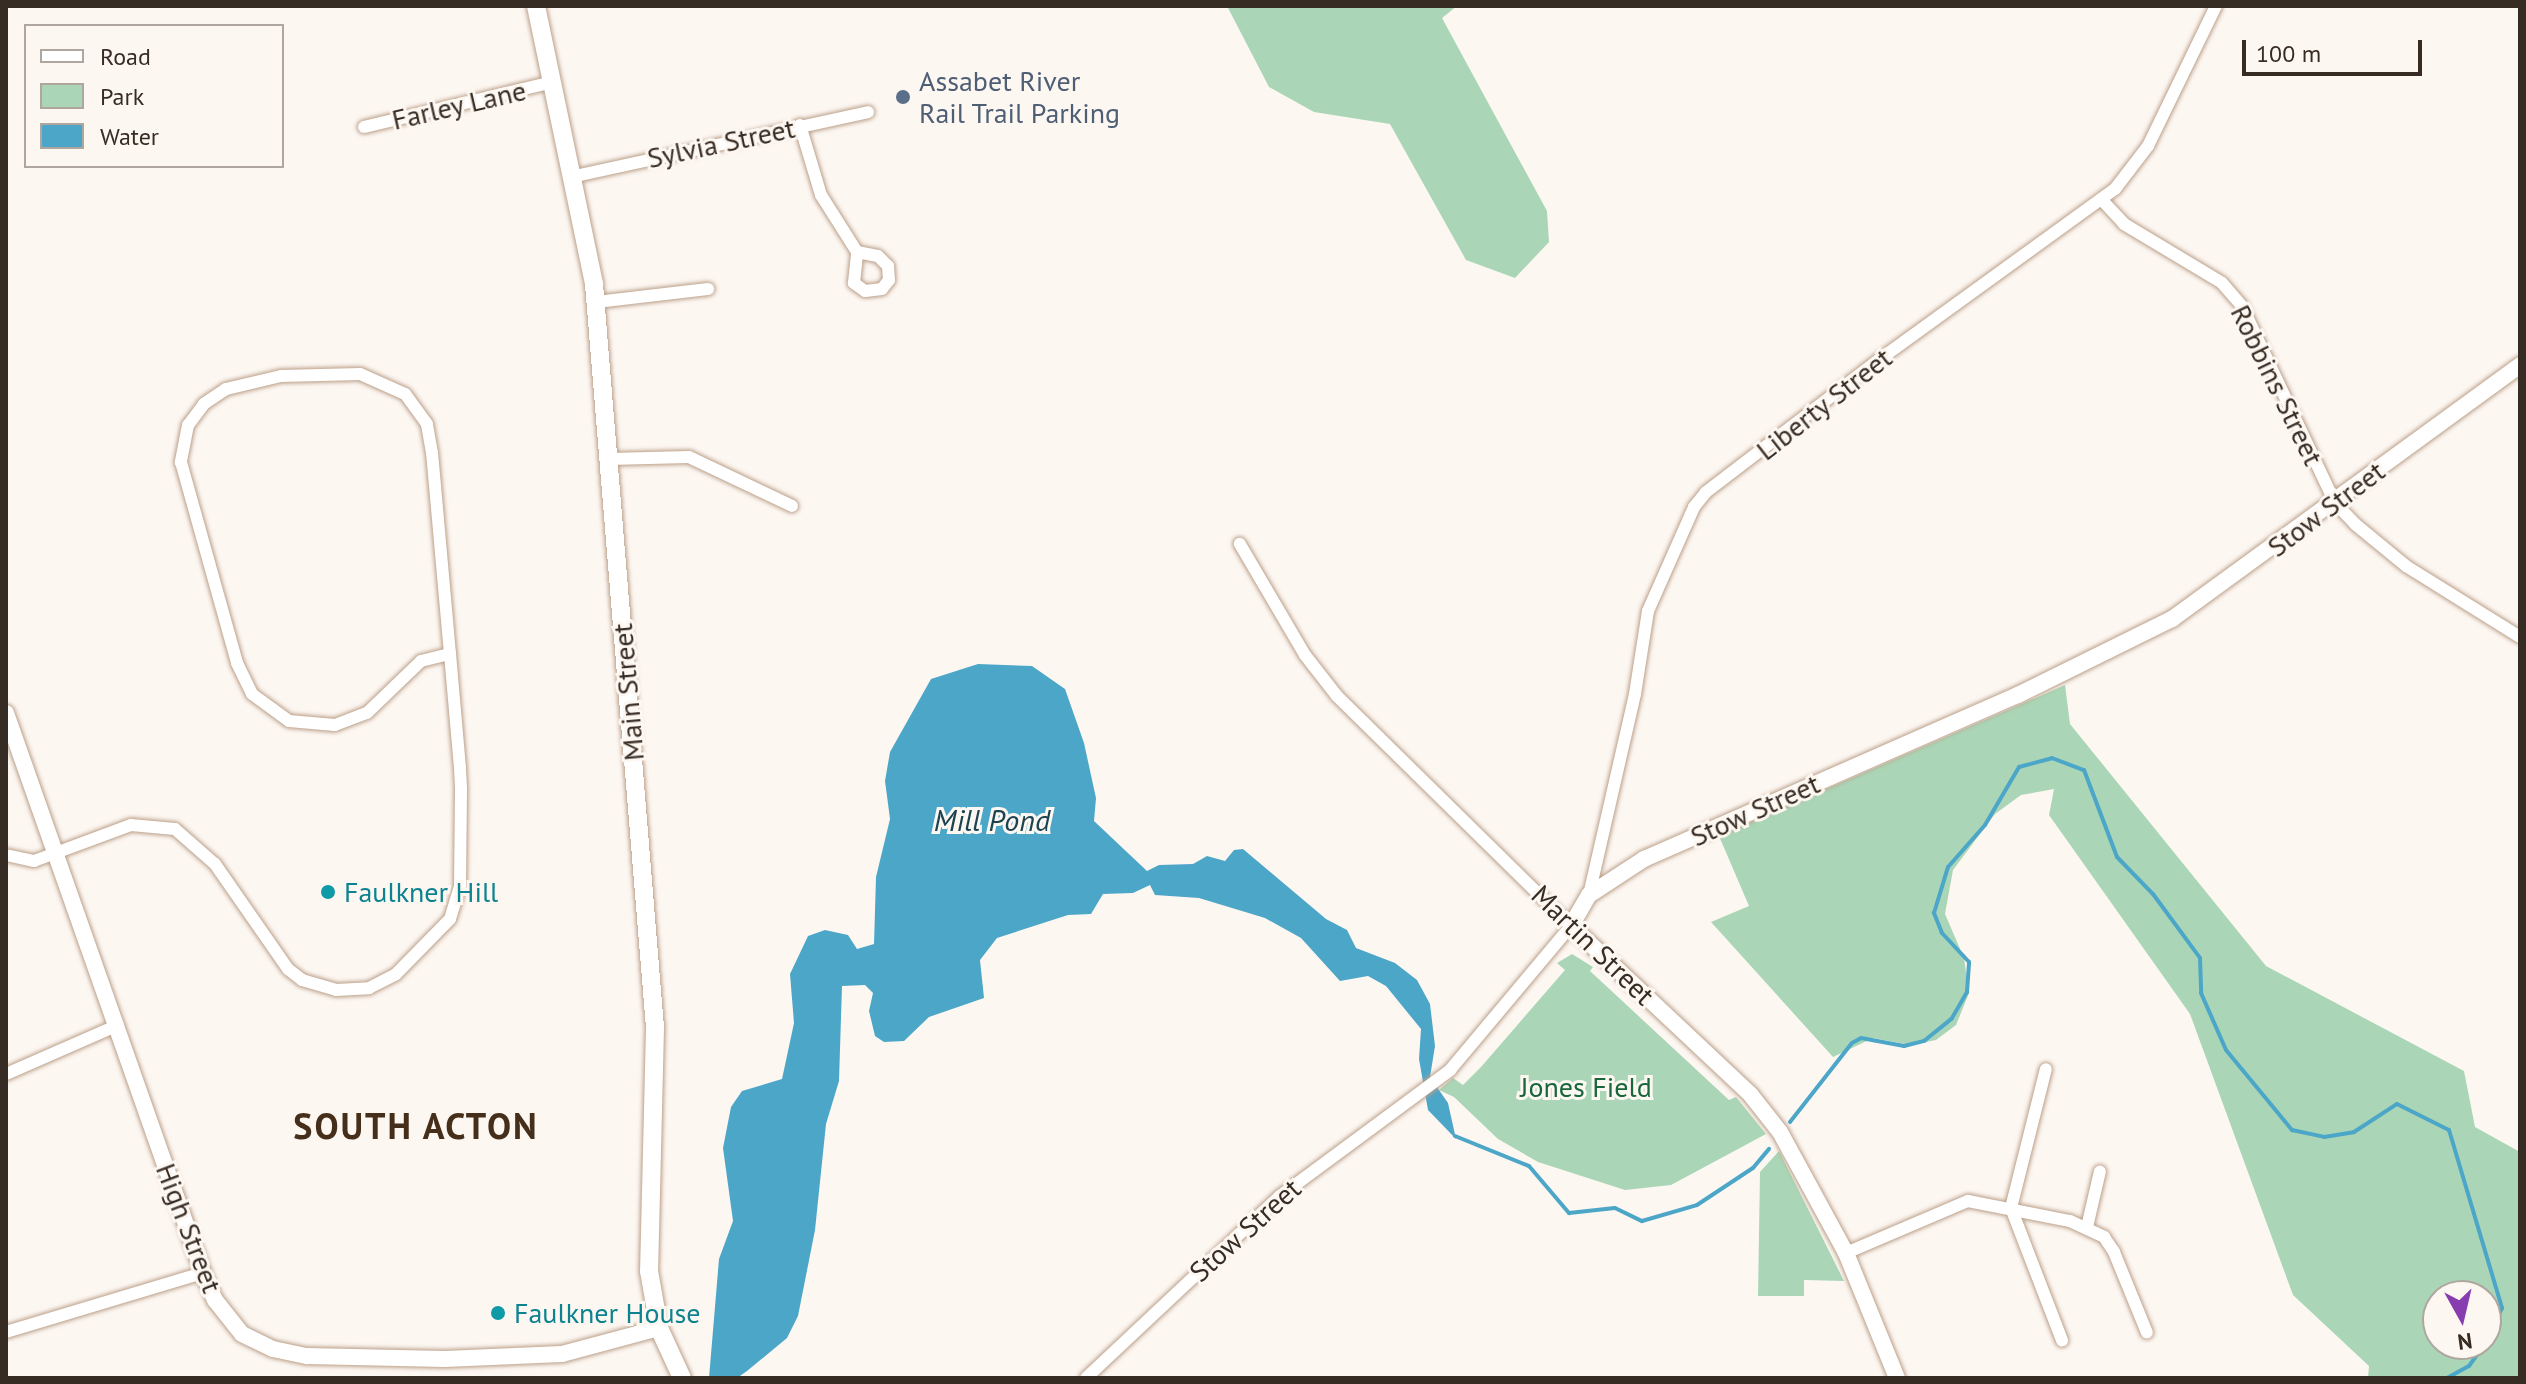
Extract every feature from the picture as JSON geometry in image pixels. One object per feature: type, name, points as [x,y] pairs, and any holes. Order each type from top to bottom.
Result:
[{"type":"main road","name":"Main Street","points":[[536,6],[575,176],[596,302],[655,1028],[648,1250],[659,1328],[682,1378]]},
{"type":"street","name":"Liberty Street","points":[[1589,895],[1637,682],[1648,611],[1659,576],[1694,507],[1706,492],[1880,359],[2101,199],[2148,146],[2216,6]]},
{"type":"street","name":"Farley Lane","points":[[364,127],[553,82]]},
{"type":"street","name":"Sylvia Street","points":[[575,176],[868,112]]},
{"type":"street","points":[[800,125],[816,187],[857,252]]},
{"type":"street","name":"Robbins Street","points":[[2101,199],[2124,224],[2222,283],[2242,306],[2335,503],[2406,566],[2520,637]]},
{"type":"street","points":[[596,302],[708,289]]},
{"type":"street","name":"Stow Street","points":[[1086,1378],[1255,1218],[1439,1080],[1482,1036],[1571,926],[1589,895],[1644,859],[2018,695],[2172,619],[2520,365]]},
{"type":"street","points":[[6,855],[27,862],[131,825],[175,829],[215,864],[278,956],[302,980],[336,990],[384,981],[429,945],[456,904],[461,788],[450,654],[431,438],[414,402],[373,376],[331,372],[249,381],[204,404],[183,437],[182,476],[237,663],[260,703],[300,724],[346,723],[376,706],[415,665],[450,654]]},
{"type":"street","points":[[609,459],[681,455],[792,506]]},
{"type":"street","name":"Martin Street","points":[[1240,544],[1305,655],[1337,696],[1571,926],[1750,1094],[1780,1132],[1846,1253],[1897,1378]]},
{"type":"street","name":"High Street","points":[[6,713],[203,1273],[215,1300],[242,1334],[273,1349],[307,1356],[546,1356],[659,1328]]},
{"type":"street","points":[[6,1074],[118,1025]]},
{"type":"street","points":[[2046,1069],[2011,1208],[2062,1340]]},
{"type":"street","points":[[2087,1227],[2100,1171]]},
{"type":"street","points":[[1846,1253],[1955,1203],[1984,1201],[2087,1227],[2114,1252],[2147,1333]]},
{"type":"street","points":[[6,1332],[203,1273]]},
{"type":"green space","points":[[1227,6],[1457,6],[1442,18],[1547,211],[1549,242],[1515,278],[1466,260],[1390,124],[1314,112],[1269,87]]},
{"type":"green space","points":[[2065,685],[2070,724],[2266,966],[2464,1071],[2475,1127],[2520,1152],[2520,1378],[2368,1378],[2369,1366],[2293,1295],[2190,1014],[2049,815],[2054,789],[2021,795],[1995,814],[1953,870],[1945,914],[1964,958],[1969,993],[1956,1025],[1936,1040],[1911,1045],[1873,1038],[1833,1057],[1711,922],[1749,906],[1719,836]]},
{"type":"green space","name":"Jones Field","points":[[1572,954],[1593,967],[1590,971],[1729,1100],[1736,1097],[1766,1134],[1671,1185],[1625,1190],[1538,1162],[1498,1139],[1454,1097],[1439,1090],[1453,1078],[1463,1085],[1481,1067],[1565,970],[1557,963]]},
{"type":"green space","points":[[1779,1151],[1844,1281],[1804,1280],[1804,1296],[1758,1296],[1760,1172]]},
{"type":"water","name":"Mill Pond","points":[[978,664],[1032,666],[1065,689],[1084,743],[1096,798],[1094,821],[1147,871],[1159,865],[1193,864],[1207,856],[1225,861],[1234,850],[1243,849],[1326,919],[1347,930],[1356,948],[1395,963],[1417,980],[1430,1004],[1435,1046],[1430,1077],[1448,1103],[1456,1139],[1428,1110],[1419,1059],[1421,1029],[1386,986],[1368,976],[1340,981],[1301,938],[1265,918],[1199,898],[1155,895],[1150,885],[1133,893],[1103,894],[1091,914],[1068,915],[997,938],[980,960],[984,998],[929,1017],[904,1041],[884,1042],[875,1036],[869,1011],[873,993],[865,985],[842,986],[839,1081],[826,1124],[815,1230],[798,1316],[787,1338],[737,1378],[709,1378],[719,1259],[733,1221],[723,1148],[731,1107],[742,1091],[782,1079],[794,1023],[790,974],[808,936],[825,930],[848,935],[857,949],[874,944],[876,877],[890,819],[885,781],[890,752],[931,679]]},
{"type":"waterway","points":[[1790,1122],[1852,1043],[1861,1038],[1904,1046],[1924,1041],[1952,1018],[1967,992],[1969,962],[1942,933],[1934,913],[1948,867],[1985,825],[2019,767],[2052,758],[2084,770],[2117,857],[2153,894],[2200,958],[2201,993],[2226,1050],[2292,1130],[2324,1137],[2354,1132],[2397,1104],[2449,1130],[2494,1280]]},
{"type":"waterway","points":[[1455,1136],[1529,1166],[1569,1213],[1615,1208],[1642,1221],[1697,1205],[1753,1168],[1769,1149]]},
{"type":"waterway","points":[[2447,1378],[2469,1366],[2473,1360]]},
{"type":"place","name":"Assabet River Rail Trail Parking","points":[[903,97]]},
{"type":"place","name":"Faulkner Hill","points":[[328,892]]},
{"type":"place","name":"Faulkner House","points":[[498,1313]]},
{"type":"district","name":"SOUTH ACTON","points":[[416,1126]]}]
